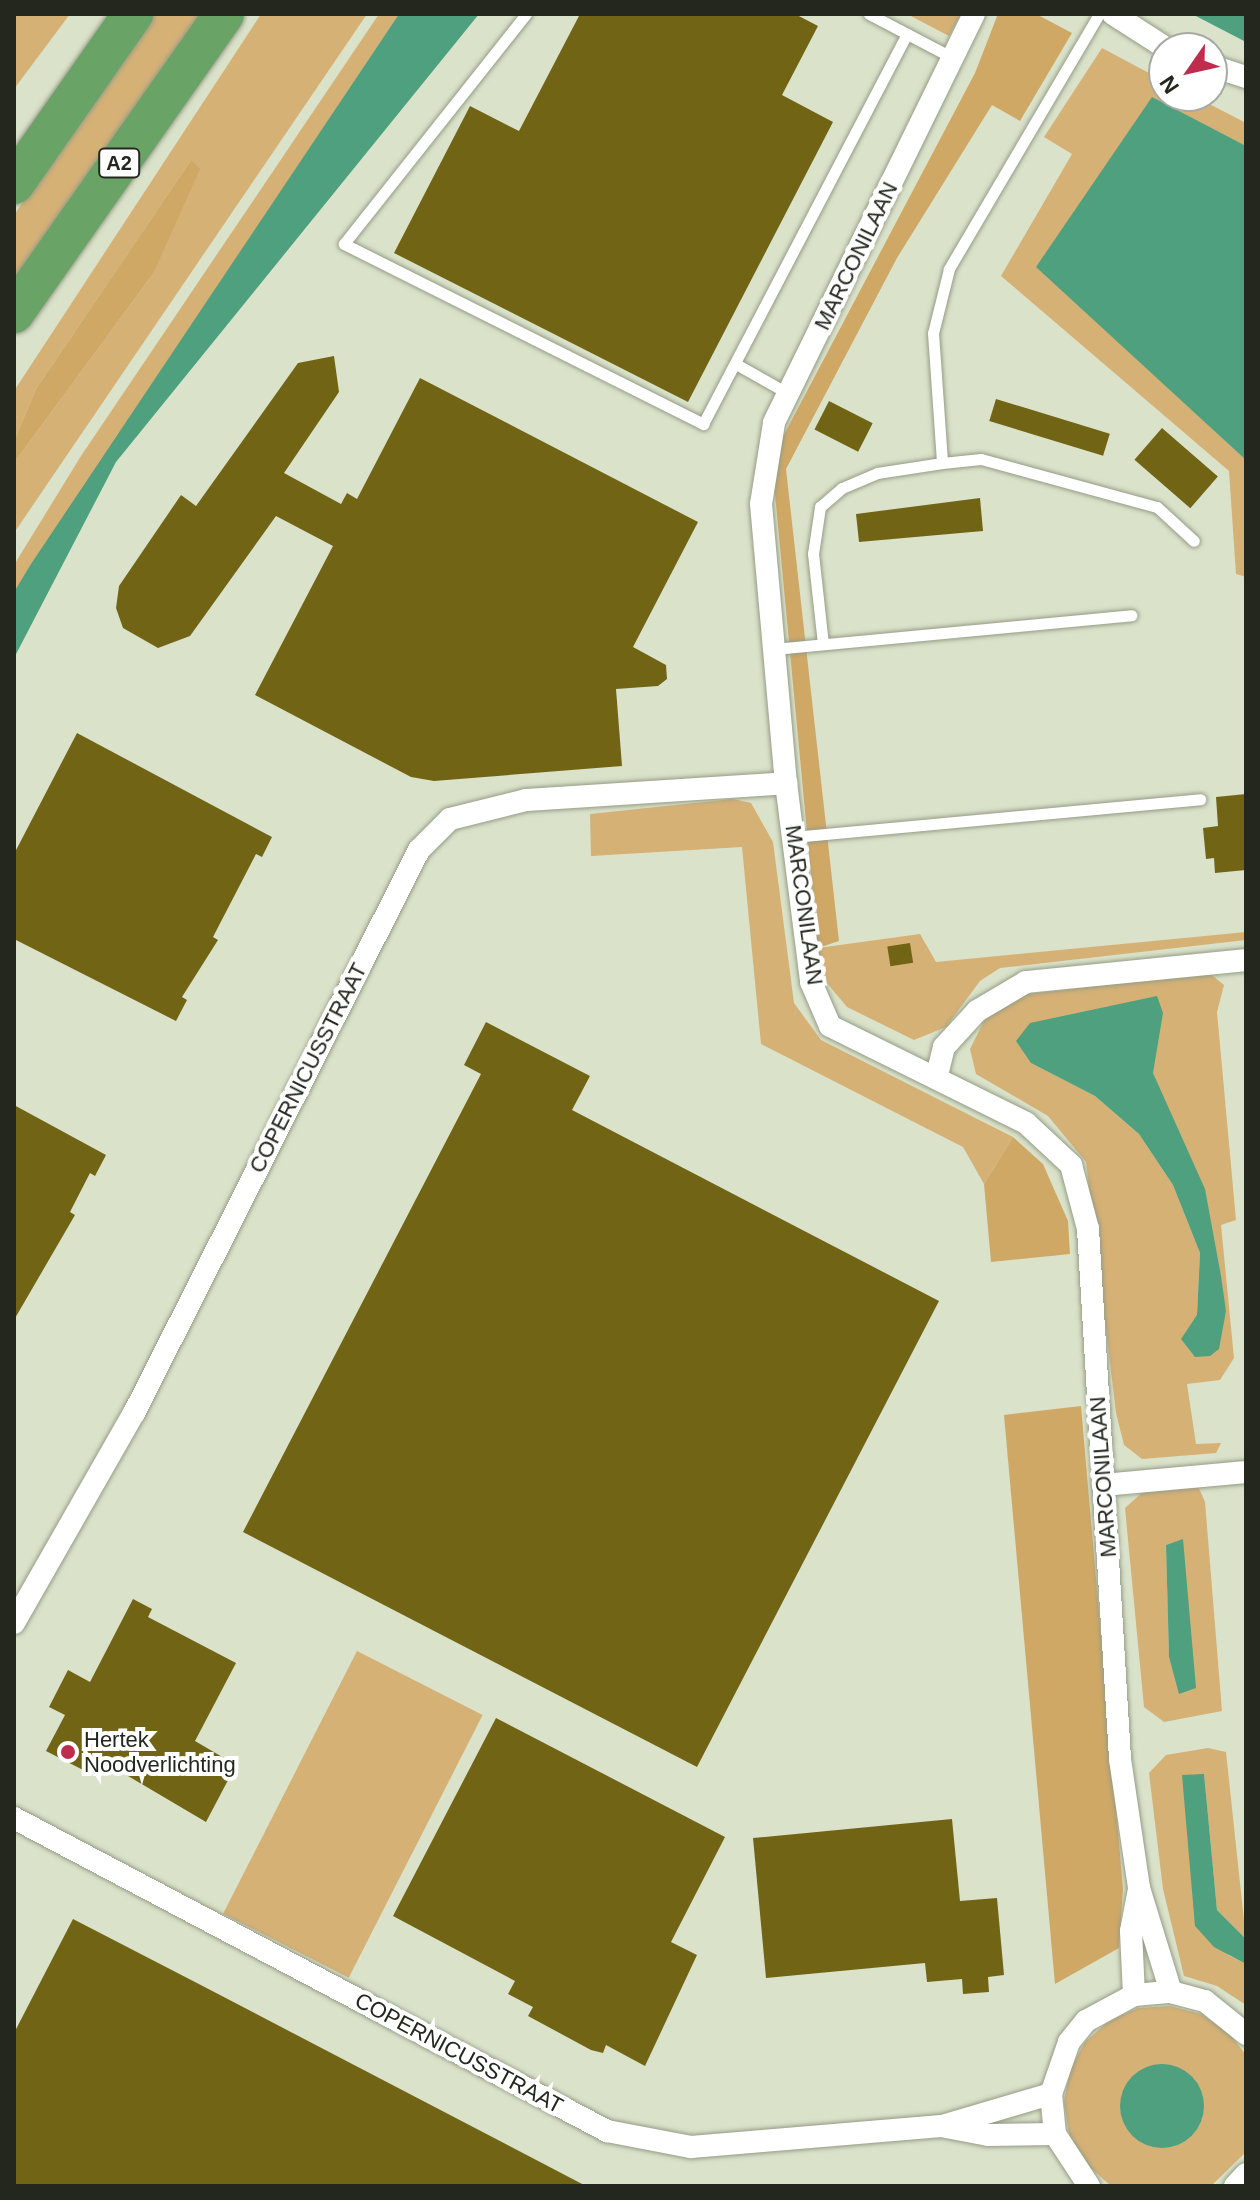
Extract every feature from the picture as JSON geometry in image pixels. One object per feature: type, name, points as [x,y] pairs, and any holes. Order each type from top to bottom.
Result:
[{"type":"highway","points":[[14,184],[133,14]]},
{"type":"highway","name":"A2","points":[[14,313],[224,14]]},
{"type":"street","name":"MARCONILAAN","points":[[974,14],[774,423],[761,504],[786,783],[811,982],[830,1026],[937,1075],[1026,1123],[1071,1165],[1088,1229],[1120,1759],[1139,1888],[1171,1992]]},
{"type":"street","points":[[1113,14],[1148,36]]},
{"type":"street","name":"COPERNICUSSTRAAT","points":[[14,1623],[134,1413],[419,850],[450,819],[526,800],[786,783]]},
{"type":"street","points":[[937,1075],[944,1047],[977,1011],[1026,982],[1246,960]]},
{"type":"street","points":[[1103,1485],[1246,1472]]},
{"type":"street","name":"COPERNICUSSTRAAT","points":[[14,1818],[607,2131],[691,2147],[941,2126],[1051,2094]]},
{"type":"street","name":"MARCONILAAN","points":[[1134,1995],[1131,1931],[1139,1888]]},
{"type":"street","points":[[1089,2186],[1055,2134],[1051,2094],[1069,2042],[1086,2021],[1134,1995],[1171,1992],[1205,2001],[1246,2034]]},
{"type":"street","name":"COPERNICUSSTRAAT","points":[[941,2126],[988,2135],[1055,2134]]},
{"type":"street","points":[[1235,2186],[1246,2174]]},
{"type":"lane","points":[[526,14],[344,244],[703,424],[907,34]]},
{"type":"lane","points":[[869,14],[953,58]]},
{"type":"lane","points":[[942,463],[933,333],[949,269],[1099,14]]},
{"type":"lane","points":[[736,364],[789,394]]},
{"type":"lane","points":[[823,644],[815,515],[854,481],[942,463],[981,459],[1157,507],[1194,541]]},
{"type":"lane","points":[[774,649],[1131,615]]},
{"type":"lane","points":[[793,837],[1200,799]]},
{"type":"shaded area","points":[[14,14],[70,14],[14,89]]},
{"type":"shaded area","points":[[153,14],[204,14],[14,289],[14,215]]},
{"type":"shaded area","points":[[261,14],[367,14],[14,533],[14,463],[153,274],[191,160],[36,389],[14,441],[14,391]]},
{"type":"shaded area","points":[[379,14],[399,14],[14,592],[14,565],[81,456]]},
{"type":"shaded area","points":[[399,14],[479,14],[116,462],[14,658],[14,592]]},
{"type":"shaded area","points":[[907,14],[961,14],[949,36]]},
{"type":"shaded area","points":[[998,14],[1036,14],[1072,33],[1020,121],[992,105],[897,258],[786,469],[839,941],[818,948],[773,473],[778,446],[975,73]]},
{"type":"shaded area","points":[[1192,14],[1246,14],[1246,42]]},
{"type":"shaded area","points":[[1102,48],[1148,72],[1148,112],[1152,112],[1172,390],[1246,460],[1246,577],[1236,574],[1229,471],[1001,276],[1072,154],[1044,137]]},
{"type":"shaded area","points":[[1148,103],[1148,112],[1181,112],[1246,146],[1246,460],[1036,267]]},
{"type":"shaded area","points":[[1179,112],[1225,112],[1246,123],[1246,146]]},
{"type":"shaded area","points":[[191,160],[200,169],[153,274],[14,463],[14,441],[36,389]]},
{"type":"shaded area","points":[[733,799],[751,803],[773,842],[794,1003],[821,1040],[1013,1137],[984,1184],[963,1147],[761,1044],[742,847],[591,856],[590,814]]},
{"type":"shaded area","points":[[1246,932],[1246,940],[1000,968],[980,981],[946,1027],[914,1040],[847,1007],[826,982],[818,948],[920,934],[936,962]]},
{"type":"shaded area","points":[[1208,972],[1224,985],[1217,1012],[1236,1220],[1221,1225],[1234,1358],[1220,1380],[1187,1384],[1196,1444],[1221,1443],[1216,1453],[1142,1459],[1124,1445],[1116,1413],[1086,1162],[1048,1116],[976,1074],[970,1049],[985,1019],[1012,996]],"holes":[[[1153,1046],[1153,1073],[1226,1311],[1197,1315],[1200,1253],[1173,1185],[1139,1134],[1095,1096],[1031,1063]]]},
{"type":"shaded area","points":[[1157,996],[1163,1013],[1153,1073],[1205,1189],[1221,1276],[1226,1311],[1219,1349],[1210,1356],[1195,1357],[1181,1339],[1197,1315],[1200,1253],[1173,1185],[1139,1134],[1095,1096],[1031,1063],[1016,1041],[1030,1023]]},
{"type":"shaded area","points":[[1013,1137],[1043,1164],[1068,1221],[1070,1254],[991,1262],[984,1184]]},
{"type":"shaded area","points":[[1081,1406],[1123,1889],[1119,1948],[1055,1984],[1004,1415]]},
{"type":"shaded area","points":[[1198,1486],[1205,1502],[1222,1711],[1164,1722],[1144,1707],[1125,1508],[1144,1491]],"holes":[[[1182,1540],[1180,1694],[1169,1657],[1166,1545]]]},
{"type":"shaded area","points":[[1183,1539],[1196,1688],[1179,1694],[1169,1657],[1166,1545]]},
{"type":"shaded area","points":[[357,1651],[483,1715],[349,1978],[223,1914]]},
{"type":"shaded area","points":[[1208,1748],[1226,1752],[1246,1939],[1217,1910],[1204,1775],[1182,1775],[1228,1955],[1246,1964],[1246,2005],[1217,1986],[1184,1976],[1163,1889],[1149,1773],[1166,1755]]},
{"type":"shaded area","points":[[1204,1774],[1217,1910],[1246,1939],[1246,1964],[1214,1947],[1195,1926],[1182,1775]]},
{"type":"shaded area","points":[[1170,2006],[1201,2014],[1228,2032],[1246,2055],[1246,2152],[1211,2186],[1111,2186],[1084,2162],[1069,2134],[1064,2102],[1070,2070],[1085,2042],[1109,2021],[1138,2008]]},
{"type":"shaded area","points":[[1162,2064],[1178,2067],[1192,2076],[1201,2090],[1204,2106],[1201,2122],[1192,2136],[1178,2145],[1162,2148],[1146,2145],[1132,2136],[1123,2122],[1120,2106],[1123,2090],[1132,2076],[1146,2067]]},
{"type":"building","points":[[580,14],[795,14],[818,26],[782,95],[833,122],[688,402],[394,253],[470,106],[519,131]]},
{"type":"building","points":[[334,356],[339,392],[284,473],[341,504],[347,493],[357,499],[420,378],[698,522],[633,647],[666,665],[667,679],[658,686],[616,689],[622,766],[434,781],[411,777],[255,695],[333,546],[276,516],[190,636],[158,648],[123,628],[116,608],[119,586],[181,495],[196,506],[298,363]]},
{"type":"building","points":[[996,399],[1110,434],[1103,456],[989,421]]},
{"type":"building","points":[[829,401],[873,423],[858,452],[814,430]]},
{"type":"building","points":[[1162,428],[1218,477],[1190,508],[1134,460]]},
{"type":"building","points":[[980,498],[983,531],[859,542],[856,514]]},
{"type":"building","points":[[77,733],[272,837],[262,857],[256,854],[213,937],[218,940],[182,997],[187,1000],[176,1021],[14,939],[14,854]]},
{"type":"building","points":[[1246,794],[1246,870],[1215,873],[1214,858],[1206,859],[1203,828],[1218,826],[1216,797]]},
{"type":"building","points":[[910,943],[913,963],[890,966],[887,947]]},
{"type":"building","points":[[486,1022],[590,1076],[572,1110],[939,1301],[697,1767],[243,1532],[481,1074],[464,1065]]},
{"type":"building","points":[[14,1105],[106,1155],[95,1176],[90,1173],[70,1212],[75,1215],[14,1320]]},
{"type":"building","points":[[133,1599],[152,1609],[148,1617],[236,1663],[195,1741],[236,1765],[206,1822],[123,1773],[92,1767],[89,1773],[46,1751],[65,1715],[49,1707],[68,1670],[90,1682]]},
{"type":"building","points":[[496,1718],[725,1837],[671,1942],[697,1955],[645,2066],[606,2045],[603,2053],[591,2050],[528,2016],[533,2007],[508,1994],[515,1981],[393,1916]]},
{"type":"building","points":[[952,1819],[960,1901],[997,1898],[1004,1975],[988,1977],[989,1992],[963,1994],[962,1979],[927,1982],[925,1963],[766,1978],[753,1838]]},
{"type":"building","points":[[73,1919],[586,2186],[14,2186],[14,2033]]},
{"type":"place","name":"Hertek Noodverlichting","points":[[68,1752]]}]
